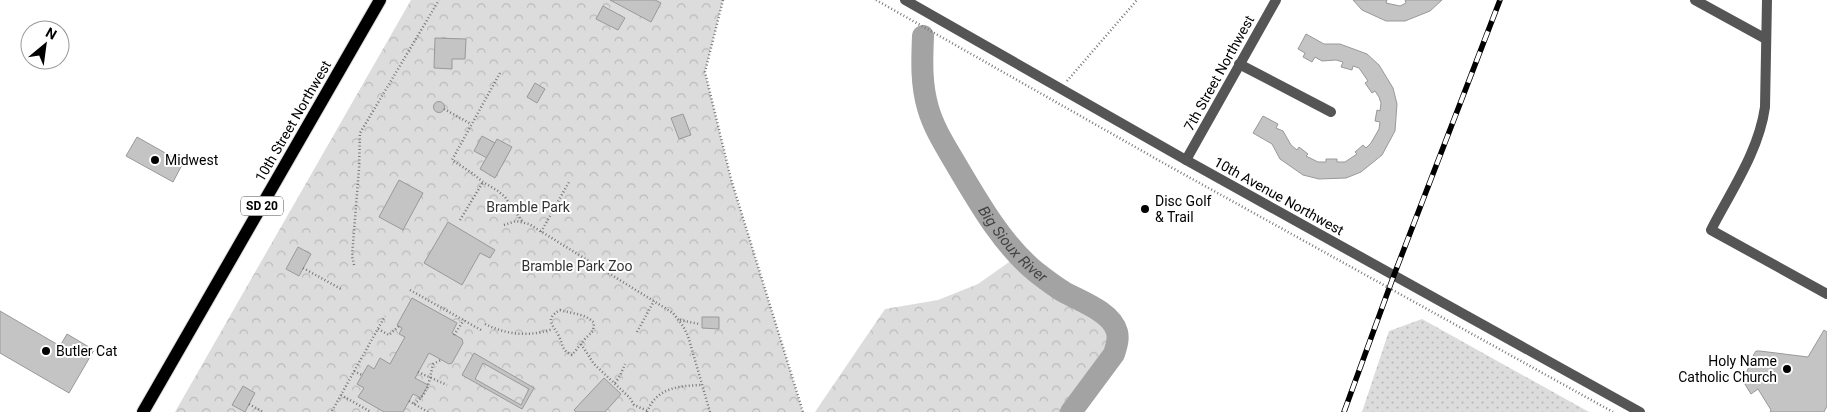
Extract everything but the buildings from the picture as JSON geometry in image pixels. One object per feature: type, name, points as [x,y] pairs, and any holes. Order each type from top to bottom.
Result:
[{"type":"main road","name":"10th Street Northwest","points":[[143,412],[380,0]]},
{"type":"street","name":"10th Avenue Northwest","points":[[905,0],[1186,160],[1640,412]]},
{"type":"street","name":"7th Street Northwest","points":[[1186,160],[1276,0]]},
{"type":"street","points":[[1695,0],[1766,39]]},
{"type":"street","points":[[1767,0],[1766,97],[1763,122],[1749,157],[1711,230],[1827,294]]},
{"type":"street","points":[[1239,64],[1330,112]]},
{"type":"path","points":[[354,265],[352,256],[360,133],[439,0]]},
{"type":"path","points":[[723,0],[705,72],[731,179],[803,412]]},
{"type":"path","points":[[876,0],[1056,103],[1612,412]]},
{"type":"path","points":[[1056,103],[1070,77],[1137,0]]},
{"type":"path","points":[[500,73],[452,160],[505,197],[522,221],[654,301],[679,319],[698,324]]},
{"type":"path","points":[[444,109],[471,124]]},
{"type":"path","points":[[460,220],[483,182]]},
{"type":"path","points":[[540,232],[569,182]]},
{"type":"path","points":[[504,225],[510,222],[522,221]]},
{"type":"path","points":[[303,268],[341,289]]},
{"type":"path","points":[[410,290],[481,330]]},
{"type":"path","points":[[637,332],[654,301]]},
{"type":"path","points":[[560,310],[575,315],[583,315],[594,323],[593,331],[581,344],[572,355],[563,349],[558,335],[553,329],[551,321],[554,314],[560,310]]},
{"type":"path","points":[[332,411],[386,316]]},
{"type":"path","points":[[679,319],[688,336],[710,412]]},
{"type":"path","points":[[454,335],[464,320]]},
{"type":"path","points":[[484,324],[520,334],[531,334],[553,329]]},
{"type":"path","points":[[378,329],[389,335],[399,326]]},
{"type":"path","points":[[581,344],[594,364],[615,382],[634,405],[647,412],[652,403],[667,390],[678,386],[702,385]]},
{"type":"path","points":[[414,404],[423,397],[431,378],[433,364],[441,360]]},
{"type":"path","points":[[615,382],[625,364]]},
{"type":"path","points":[[354,371],[362,375]]},
{"type":"path","points":[[418,372],[447,385]]},
{"type":"path","points":[[341,395],[371,412]]},
{"type":"path","points":[[409,401],[428,412]]},
{"type":"path","points":[[249,404],[263,412]]},
{"type":"green space","name":"Bramble Park","points":[[411,0],[723,0],[705,72],[731,179],[803,412],[175,412]]},
{"type":"green space","points":[[1019,255],[1055,286],[1101,312],[1114,324],[1118,334],[1114,354],[1071,412],[815,412],[885,309],[938,300],[978,284]]},
{"type":"green space","points":[[1422,319],[1589,412],[1362,412],[1389,331]]},
{"type":"waterway","name":"Big Sioux River","points":[[923,36],[923,81],[931,116],[937,131],[983,208],[1012,249],[1024,261],[1064,292],[1102,313],[1114,325],[1117,332],[1114,354],[1071,412]]},
{"type":"railway","points":[[1344,412],[1394,275],[1500,0]]},
{"type":"place","name":"Midwest","points":[[155,160]]},
{"type":"place","name":"Disc Golf & Trail","points":[[1145,209]]},
{"type":"place","name":"Butler Cat","points":[[46,351]]},
{"type":"place","name":"Holy Name Catholic Church","points":[[1787,369]]},
{"type":"park label","name":"Bramble Park Zoo","points":[[577,266]]}]
